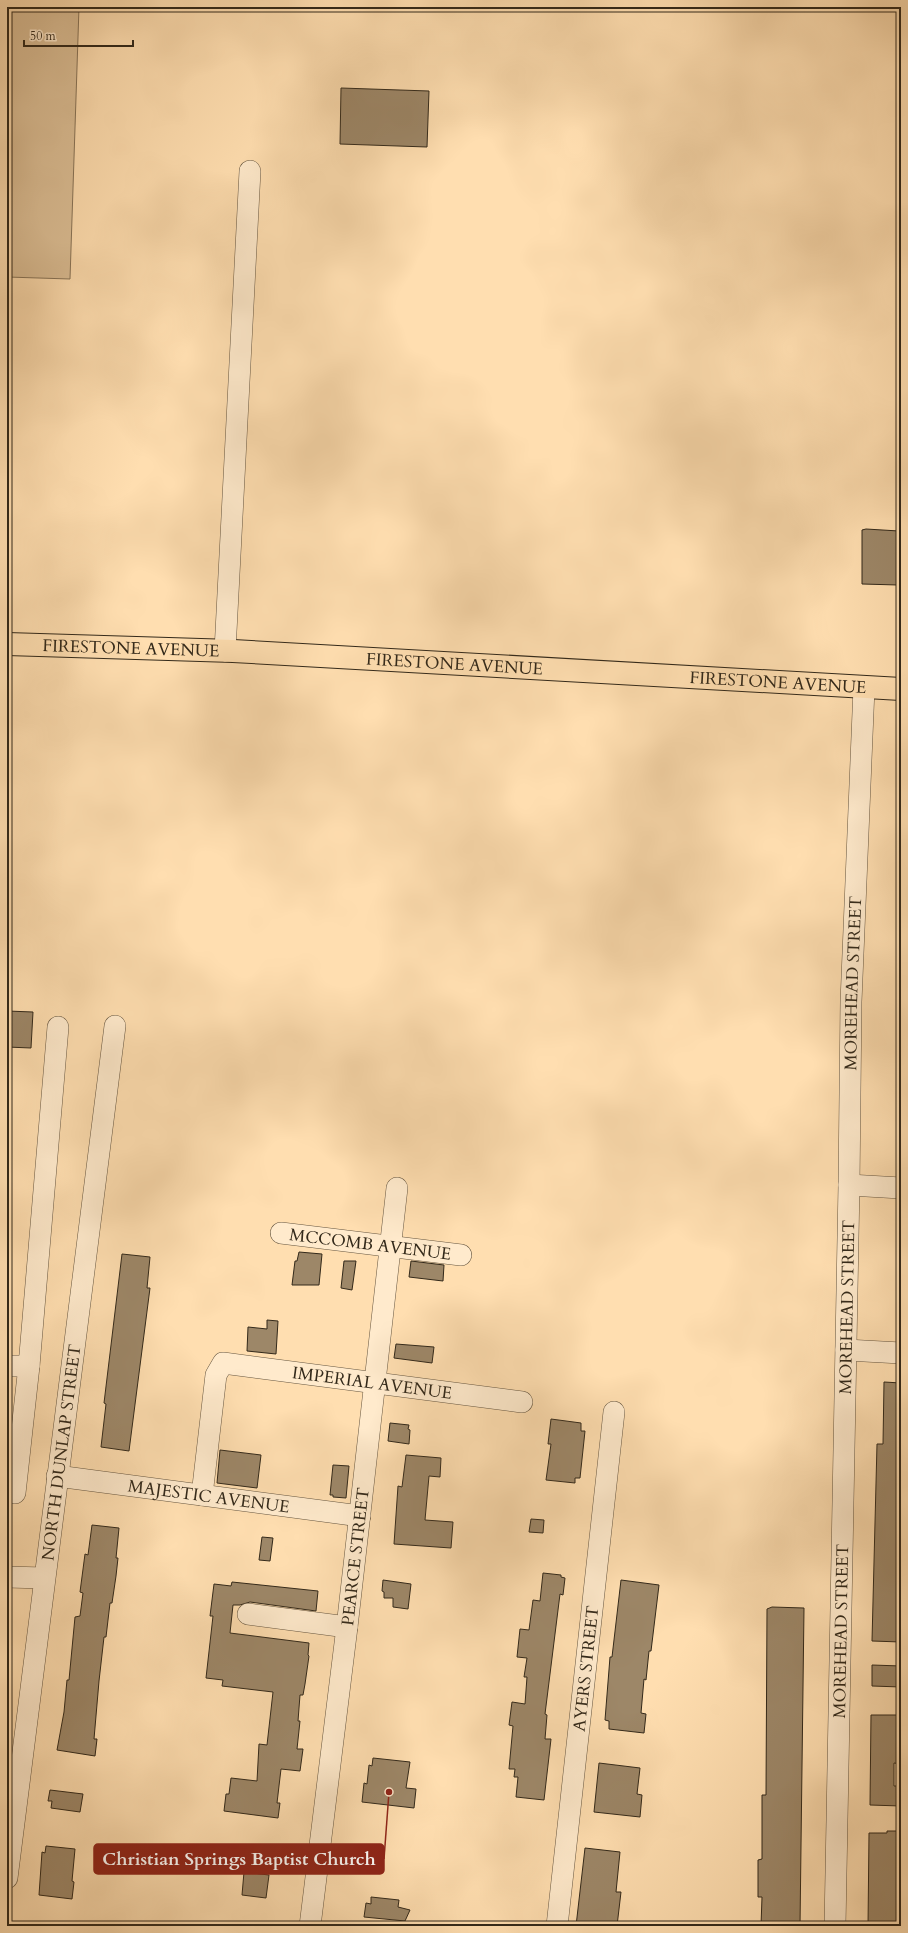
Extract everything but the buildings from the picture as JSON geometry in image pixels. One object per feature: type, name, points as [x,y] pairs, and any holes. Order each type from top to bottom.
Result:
[{"type":"main road","name":"FIRESTONE AVENUE","points":[[7,644],[225,650],[901,689]]},
{"type":"street","points":[[225,650],[250,171]]},
{"type":"street","name":"MOREHEAD STREET","points":[[835,1926],[851,1002],[864,688]]},
{"type":"street","name":"NORTH DUNLAP STREET","points":[[7,1878],[115,1026]]},
{"type":"street","points":[[7,1492],[16,1493],[29,1366],[58,1027]]},
{"type":"street","points":[[849,1185],[901,1188]]},
{"type":"street","name":"PEARCE STREET","points":[[310,1926],[347,1627],[397,1188]]},
{"type":"street","name":"MCCOMB AVENUE","points":[[281,1233],[460,1255]]},
{"type":"street","points":[[846,1350],[901,1353]]},
{"type":"street","name":"IMPERIAL AVENUE","points":[[202,1495],[216,1375],[223,1362],[522,1402]]},
{"type":"street","points":[[7,1366],[29,1366]]},
{"type":"street","name":"AYERS STREET","points":[[556,1926],[614,1412]]},
{"type":"street","name":"MAJESTIC AVENUE","points":[[57,1476],[360,1516]]},
{"type":"street","points":[[7,1577],[44,1578]]},
{"type":"street","points":[[248,1614],[347,1627]]},
{"type":"shaded area","points":[[7,7],[79,7],[70,279],[7,277]]},
{"type":"place","name":"Christian Springs Baptist Church","points":[[389,1792]]}]
